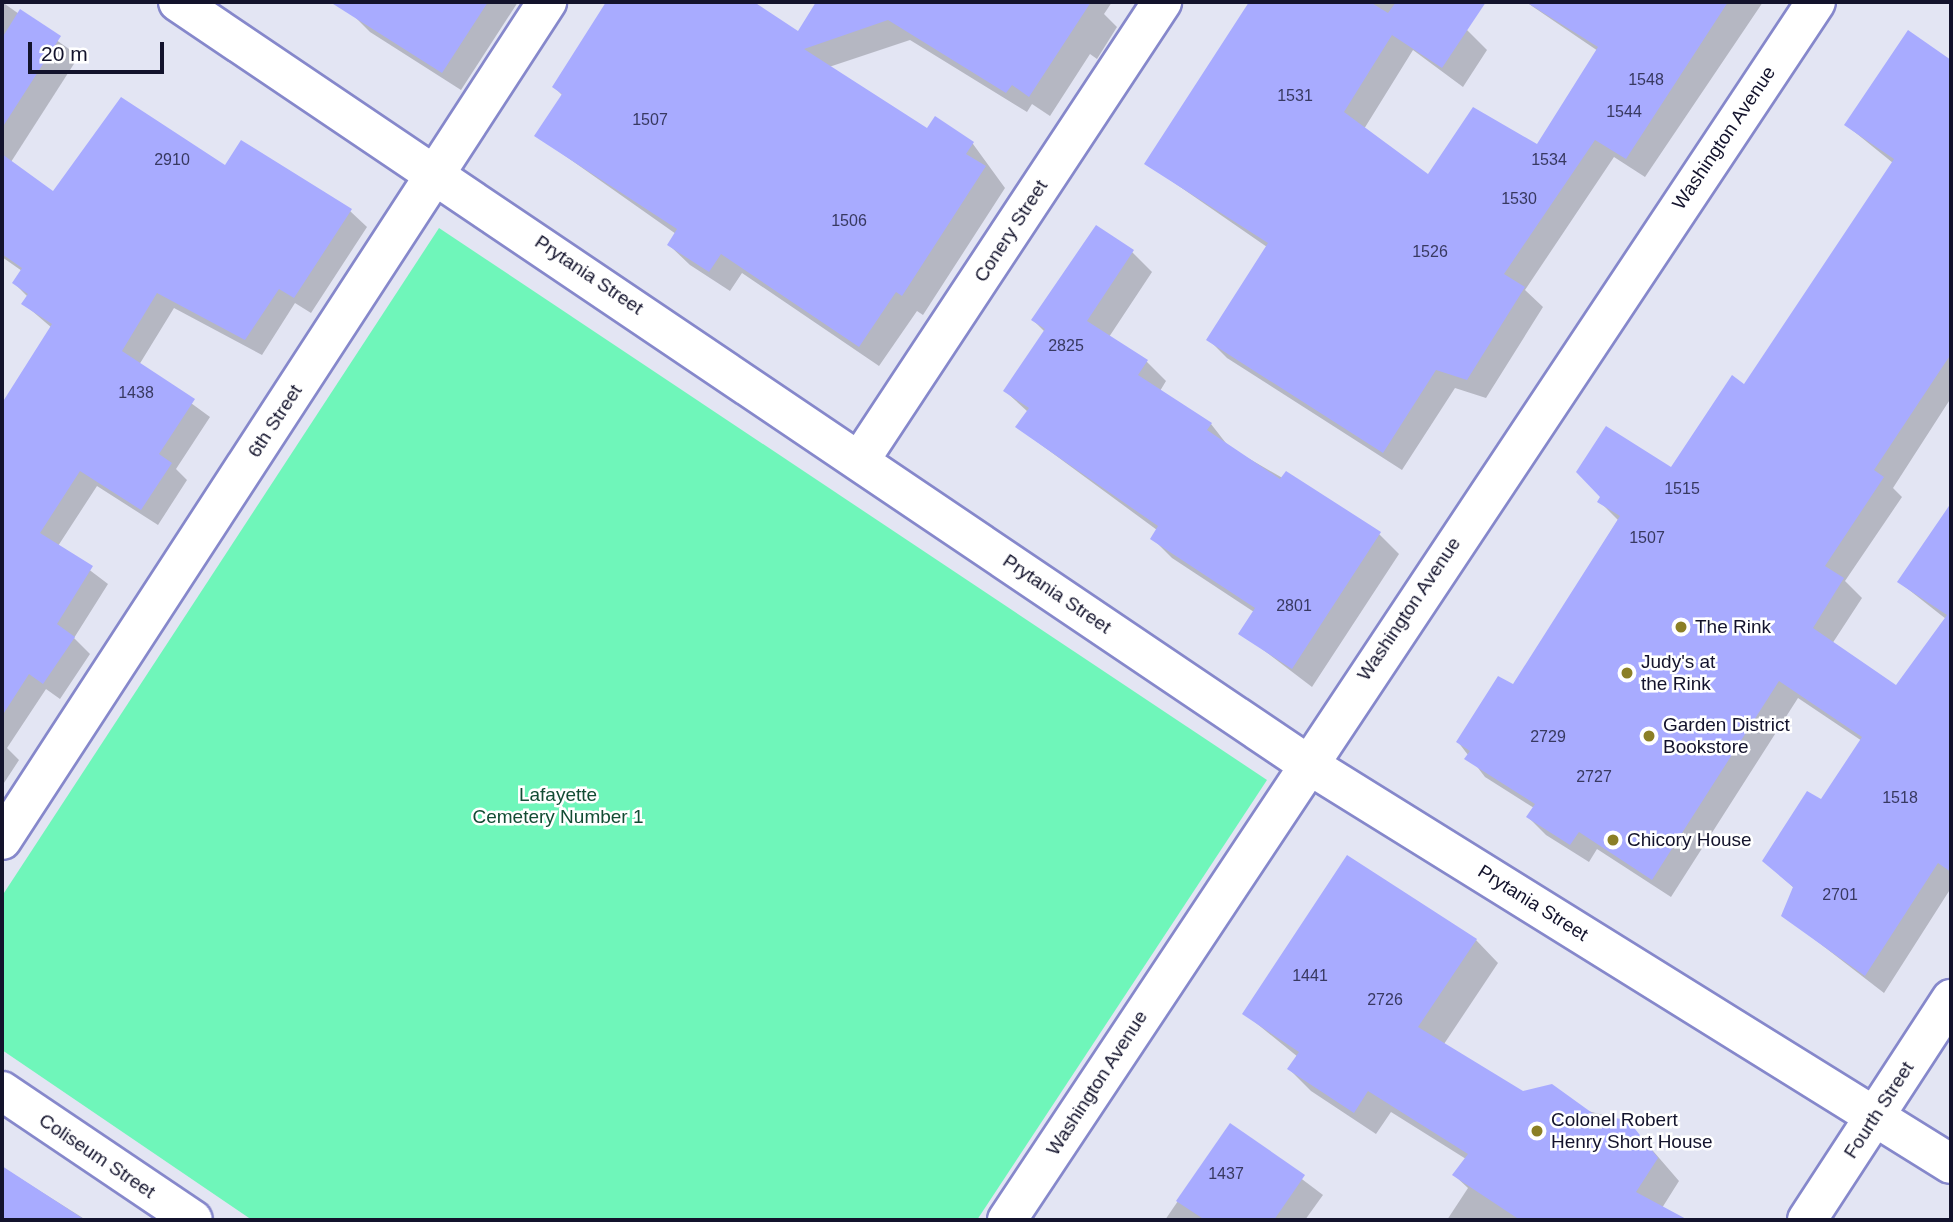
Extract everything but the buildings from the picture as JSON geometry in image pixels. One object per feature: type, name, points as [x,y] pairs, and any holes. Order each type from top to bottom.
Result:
[{"type":"street","name":"Prytania Street","points":[[178,2],[437,171],[1306,763],[1876,1114],[1951,1164]]},
{"type":"street","name":"6th Street","points":[[2,841],[547,2]]},
{"type":"street","name":"Conery Street","points":[[860,460],[1162,2]]},
{"type":"street","name":"Washington Avenue","points":[[1007,1220],[1306,763],[1816,2]]},
{"type":"street","name":"Fourth Street","points":[[1807,1220],[1951,999]]},
{"type":"street","name":"Coliseum Street","points":[[2,1091],[193,1220]]},
{"type":"green space","name":"Lafayette Cemetery Number 1","points":[[439,228],[1267,780],[977,1220],[252,1220],[2,1050],[2,896]]},
{"type":"place","name":"The Rink","points":[[1681,627]]},
{"type":"place","name":"Judy's at the Rink","points":[[1627,673]]},
{"type":"place","name":"Garden District Bookstore","points":[[1649,736]]},
{"type":"place","name":"Chicory House","points":[[1613,840]]},
{"type":"place","name":"Colonel Robert Henry Short House","points":[[1537,1131]]}]
